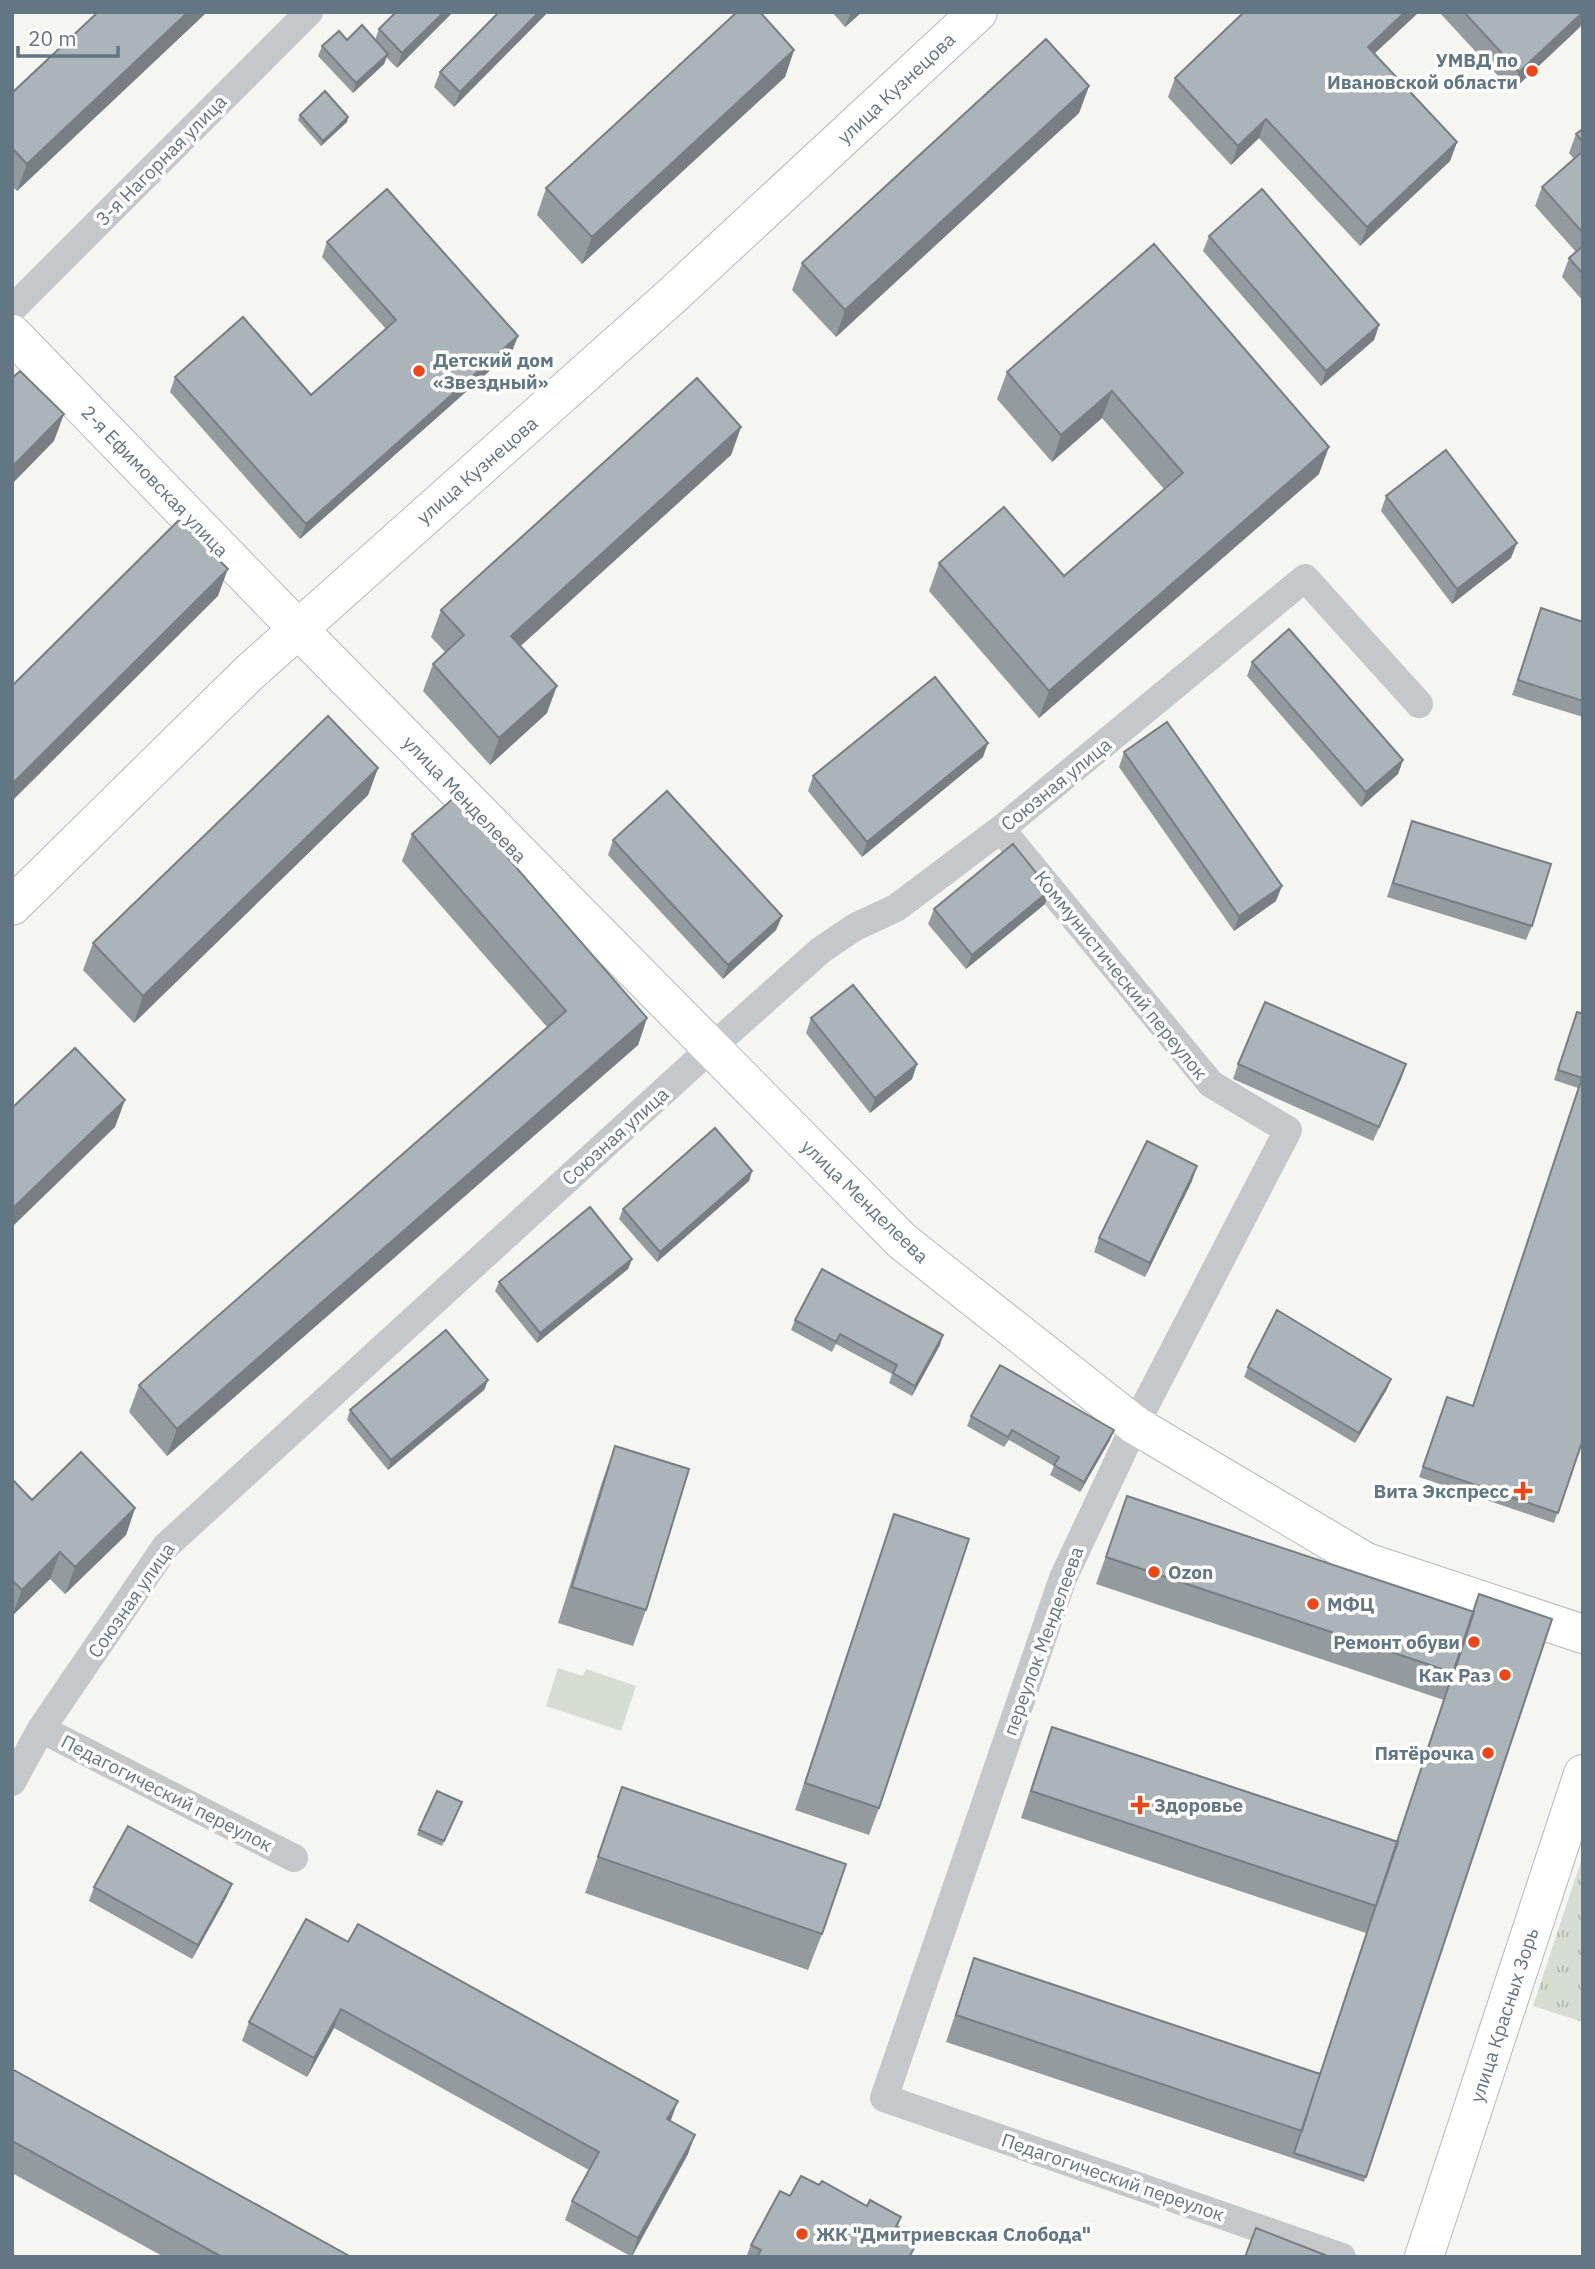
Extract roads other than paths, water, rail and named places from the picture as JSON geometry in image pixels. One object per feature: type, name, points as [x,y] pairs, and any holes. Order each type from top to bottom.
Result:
[{"type":"street","name":"3-я Нагорная улица","points":[[12,309],[309,12]]},
{"type":"street","name":"улица Кузнецова","points":[[12,906],[249,673],[674,294],[978,12]]},
{"type":"street","name":"2-я Ефимовская улица","points":[[12,334],[298,629]]},
{"type":"street","name":"Союзная улица","points":[[12,1782],[41,1729],[166,1546],[821,950],[855,927],[896,908],[1001,829],[1305,579],[1419,704]]},
{"type":"street","name":"улица Менделеева","points":[[298,629],[902,1241],[1135,1425],[1366,1562],[1583,1634]]},
{"type":"street","name":"Коммунистический переулок","points":[[1001,829],[1211,1084],[1288,1130]]},
{"type":"street","name":"переулок Менделеева","points":[[884,2098],[1063,1578],[1135,1425],[1288,1130]]},
{"type":"street","name":"Педагогический переулок","points":[[41,1729],[294,1858]]},
{"type":"street","name":"улица Красных Зорь","points":[[1424,2257],[1583,1774]]},
{"type":"street","name":"Педагогический переулок","points":[[884,2098],[1342,2257]]},
{"type":"place","name":"УМВД по Ивановской области","points":[[1532,71]]},
{"type":"place","name":"Детский дом «Звездный»","points":[[419,371]]},
{"type":"place","name":"Вита Экспресс","points":[[1523,1491]]},
{"type":"place","name":"Ozon","points":[[1154,1572]]},
{"type":"place","name":"МФЦ","points":[[1313,1604]]},
{"type":"place","name":"Ремонт обуви","points":[[1474,1642]]},
{"type":"place","name":"Как Раз","points":[[1505,1675]]},
{"type":"place","name":"Пятёрочка","points":[[1488,1753]]},
{"type":"place","name":"Здоровье","points":[[1140,1805]]},
{"type":"place","name":"ЖК \"Дмитриевская Слобода\"","points":[[802,2234]]}]
